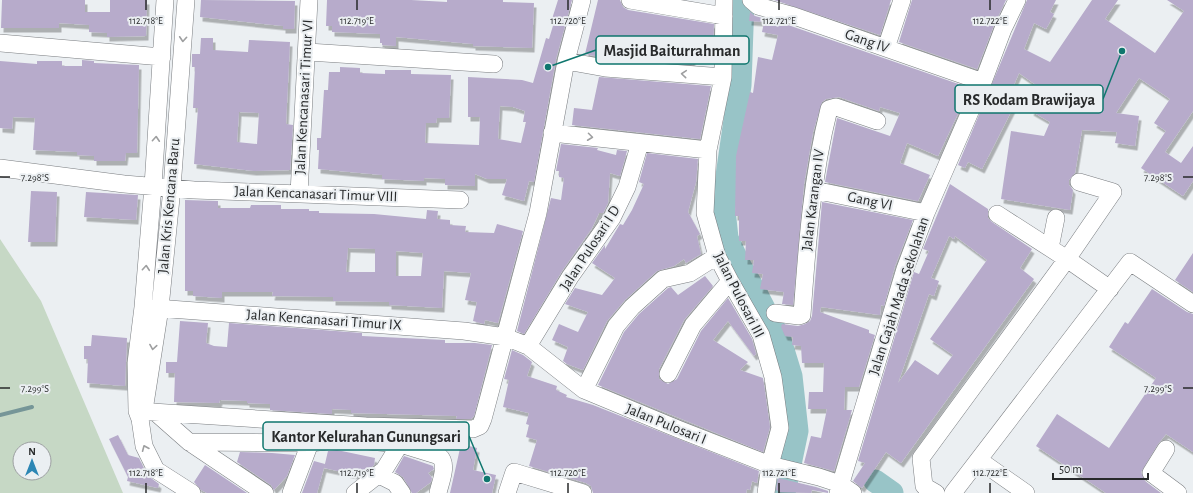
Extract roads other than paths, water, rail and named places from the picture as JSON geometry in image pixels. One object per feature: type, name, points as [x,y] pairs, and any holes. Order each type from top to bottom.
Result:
[{"type":"street","name":"Jalan Kris Kencana Baru","points":[[144,413],[136,363],[143,307],[153,186],[165,0]]},
{"type":"street","name":"Jalan Kris Kencana Baru","points":[[144,413],[160,308],[172,188],[186,0]]},
{"type":"street","name":"Jalan Kencanasari Timur VI","points":[[299,194],[308,52],[309,0]]},
{"type":"street","points":[[144,413],[366,426],[473,429],[480,426],[538,213],[566,61],[582,0]]},
{"type":"street","points":[[630,0],[724,8]]},
{"type":"street","name":"Gang IV","points":[[751,0],[755,5],[794,16],[983,82]]},
{"type":"street","points":[[886,48],[902,0]]},
{"type":"street","name":"Jalan Gajah Mada Sekolahan","points":[[844,490],[903,276],[926,213],[983,82],[1003,29],[1017,0]]},
{"type":"street","name":"Jalan Pulosari III","points":[[724,8],[723,77],[708,150],[705,208],[707,223],[717,256],[761,335],[773,377],[780,428],[782,467],[766,493]]},
{"type":"street","points":[[0,44],[162,57]]},
{"type":"street","points":[[308,52],[494,64]]},
{"type":"street","points":[[566,61],[605,68],[723,77]]},
{"type":"street","name":"Jalan Karangan IV","points":[[775,313],[799,316],[802,314],[807,248],[814,190],[821,139],[829,108],[834,106],[877,121]]},
{"type":"street","points":[[552,132],[640,144],[708,150]]},
{"type":"street","name":"Jalan Pulosari I D","points":[[528,346],[570,277],[612,218],[627,187],[640,144]]},
{"type":"street","name":"Jalan Kencanasari Timur VIII","points":[[0,168],[172,188],[460,200]]},
{"type":"street","points":[[936,493],[924,486],[921,458],[1067,259],[1113,192],[1079,182]]},
{"type":"street","name":"Gang VI","points":[[814,190],[926,213]]},
{"type":"street","points":[[997,214],[1067,259],[1110,289]]},
{"type":"street","points":[[1050,248],[1056,218]]},
{"type":"street","points":[[584,390],[616,326],[632,307],[663,279],[690,273],[717,256]]},
{"type":"street","points":[[953,493],[1130,262],[1193,304]]},
{"type":"street","points":[[668,374],[693,325],[730,281]]},
{"type":"street","name":"Jalan Kencanasari Timur IX","points":[[143,307],[464,331],[505,337]]},
{"type":"street","name":"Jalan Pulosari I","points":[[505,337],[528,346],[584,390],[678,429],[844,490]]},
{"type":"street","points":[[144,413],[265,493]]},
{"type":"street","points":[[144,413],[143,442],[156,470],[192,493]]},
{"type":"street","points":[[189,442],[310,443],[346,439],[400,444],[442,458],[444,466],[438,493]]},
{"type":"street","points":[[292,493],[310,443]]},
{"type":"street","points":[[355,493],[358,489],[379,475],[388,465],[400,444]]},
{"type":"street","points":[[1166,449],[1151,473],[1178,493]]},
{"type":"street","points":[[979,460],[1026,493]]},
{"type":"street","points":[[507,493],[514,472],[583,493]]},
{"type":"street","points":[[379,475],[394,483],[402,493]]},
{"type":"waterway","points":[[743,0],[740,85],[727,176],[724,210],[727,238],[740,266],[755,291],[780,340],[791,376],[797,431],[784,493]]},
{"type":"waterway","points":[[0,415],[32,407]]},
{"type":"waterway","points":[[875,481],[892,493]]},
{"type":"place","name":"RS Kodam Brawijaya","points":[[1122,51]]},
{"type":"place","name":"Masjid Baiturrahman","points":[[548,67]]},
{"type":"place","name":"Kantor Kelurahan Gunungsari","points":[[487,479]]}]
